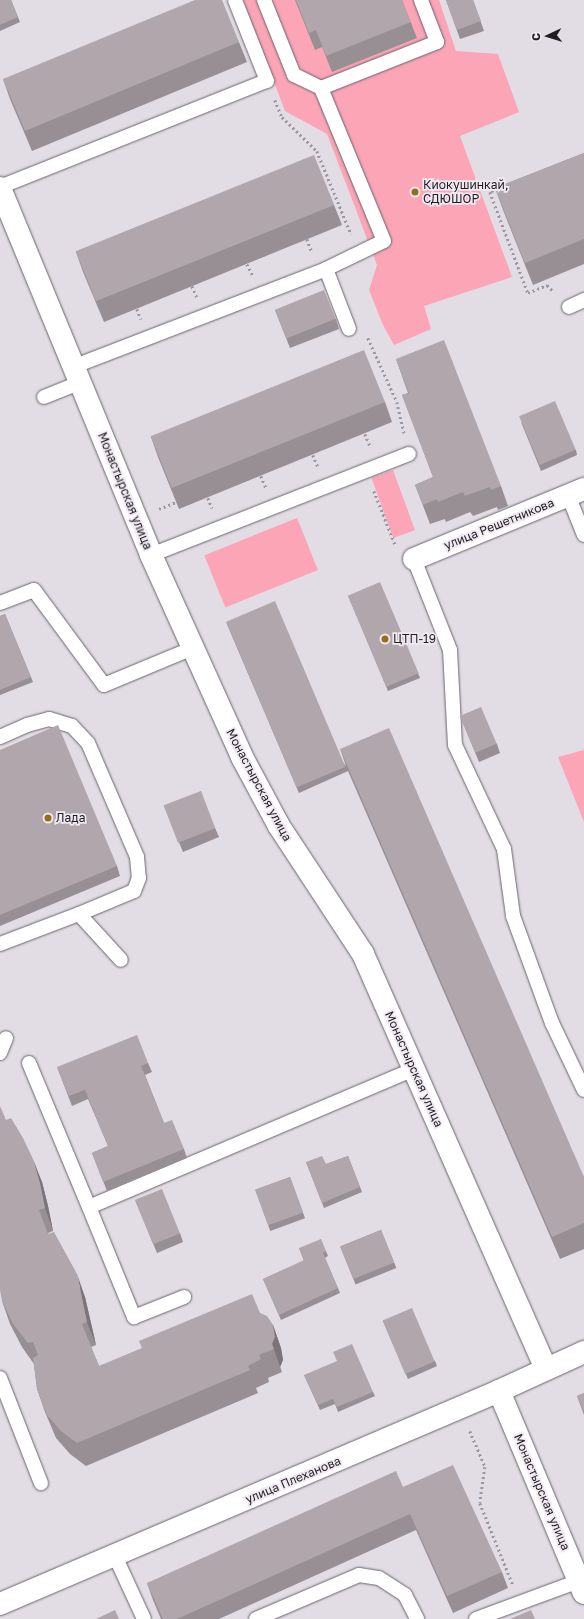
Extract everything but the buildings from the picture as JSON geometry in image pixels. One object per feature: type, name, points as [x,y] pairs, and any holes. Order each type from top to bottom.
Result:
[{"type":"street","name":"Монастырская улица","points":[[0,188],[78,374],[151,555],[242,757],[279,826],[363,954],[546,1368]]},
{"type":"street","name":"улица Решетникова","points":[[414,559],[576,492]]},
{"type":"street","name":"улица Плеханова","points":[[0,1604],[116,1556],[499,1391],[546,1368],[584,1352]]},
{"type":"street","name":"Монастырская улица","points":[[499,1391],[582,1587]]},
{"type":"lane","points":[[0,188],[267,81],[235,0]]},
{"type":"lane","points":[[44,397],[78,374],[326,269],[384,241],[321,88],[294,75],[264,0]]},
{"type":"lane","points":[[321,88],[437,42],[421,0]]},
{"type":"lane","points":[[326,269],[349,330]]},
{"type":"lane","points":[[569,306],[584,300]]},
{"type":"lane","points":[[151,555],[409,454]]},
{"type":"lane","points":[[576,492],[584,535]]},
{"type":"lane","points":[[414,559],[450,650],[455,745],[504,850],[513,916],[552,1023],[584,1090]]},
{"type":"lane","points":[[0,603],[34,590],[104,685],[193,648]]},
{"type":"lane","points":[[0,737],[27,725],[49,719],[72,726],[88,743],[136,857],[139,878],[134,891],[0,944]]},
{"type":"lane","points":[[79,914],[121,960]]},
{"type":"lane","points":[[0,1053],[6,1038]]},
{"type":"lane","points":[[29,1063],[134,1317],[184,1297]]},
{"type":"lane","points":[[89,1207],[414,1069]]},
{"type":"lane","points":[[0,1378],[41,1483]]},
{"type":"lane","points":[[116,1556],[144,1619]]},
{"type":"lane","points":[[256,1619],[360,1575],[379,1578],[405,1595],[417,1619]]},
{"type":"lane","points":[[476,1619],[520,1604],[582,1587]]},
{"type":"path","points":[[267,81],[282,117],[317,151],[352,236]]},
{"type":"path","points":[[505,187],[490,192],[528,293],[547,285],[569,306]]},
{"type":"path","points":[[307,239],[315,258]]},
{"type":"path","points":[[247,264],[255,282]]},
{"type":"path","points":[[192,286],[199,303]]},
{"type":"path","points":[[366,332],[397,402],[409,454]]},
{"type":"path","points":[[366,472],[395,545],[414,559]]},
{"type":"path","points":[[157,509],[176,502]]},
{"type":"path","points":[[461,1407],[485,1466],[480,1502],[520,1604]]},
{"type":"shaded area","name":"Киокушинкай, СДЮШОР","points":[[243,0],[439,0],[456,51],[498,54],[519,112],[460,136],[512,277],[424,306],[431,329],[394,345],[383,325],[369,290],[377,265],[327,134],[285,111]]},
{"type":"shaded area","points":[[393,470],[415,530],[393,538],[371,478]]},
{"type":"shaded area","points":[[297,518],[318,570],[225,607],[204,555]]},
{"type":"shaded area","points":[[584,750],[584,822],[558,757]]},
{"type":"place","name":"Киокушинкай, СДЮШОР","points":[[415,192]]},
{"type":"place","name":"ЦТП-19","points":[[385,639]]},
{"type":"place","name":"Лада","points":[[48,818]]}]
